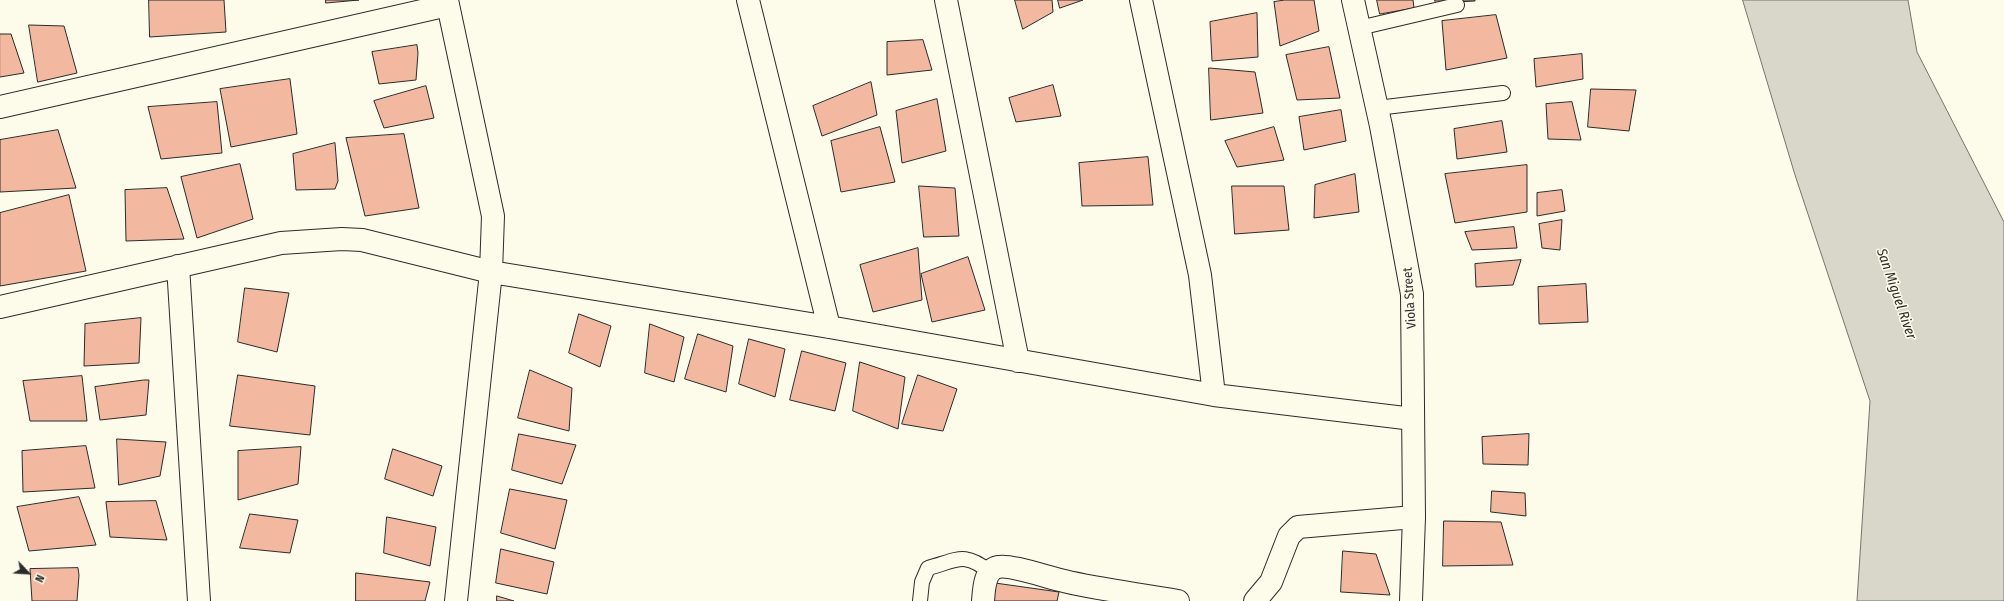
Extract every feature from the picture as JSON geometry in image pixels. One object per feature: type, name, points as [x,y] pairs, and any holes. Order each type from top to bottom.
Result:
[{"type":"street","points":[[748,0],[829,327]]},
{"type":"street","points":[[946,0],[1018,361]]},
{"type":"street","points":[[1141,0],[1200,275],[1214,395]]},
{"type":"street","name":"Viola Street","points":[[1353,0],[1378,108],[1412,294],[1414,517],[1411,601]]},
{"type":"street","points":[[0,107],[447,3],[493,216],[491,272],[456,601]]},
{"type":"street","points":[[0,307],[281,243],[342,239],[362,240],[491,272],[829,327],[1214,395],[1413,419]]},
{"type":"street","points":[[178,266],[199,601]]},
{"type":"street","points":[[1255,601],[1271,582],[1289,536],[1298,527],[1414,517]]},
{"type":"street","points":[[983,601],[984,585],[990,572],[998,567],[1009,568],[1065,582],[1178,601]]},
{"type":"lane","points":[[1359,28],[1457,5]]},
{"type":"lane","points":[[1378,108],[1502,93]]},
{"type":"lane","points":[[920,601],[922,582],[928,568],[965,558],[976,561],[990,572]]},
{"type":"water","name":"San Miguel River","points":[[1743,0],[1908,0],[1917,52],[2004,222],[2004,601],[1857,601],[1870,401],[1795,175]]},
{"type":"building","points":[[149,0],[224,0],[226,32],[150,37]]},
{"type":"building","points":[[326,0],[359,0],[326,3]]},
{"type":"building","points":[[1015,0],[1052,0],[1053,12],[1023,29]]},
{"type":"building","points":[[1058,0],[1083,0],[1060,8]]},
{"type":"building","points":[[1285,0],[1314,0],[1319,31],[1280,46],[1274,2]]},
{"type":"building","points":[[1377,0],[1413,0],[1414,8],[1380,14]]},
{"type":"building","points":[[1435,0],[1475,0],[1475,1],[1436,3]]},
{"type":"building","points":[[1257,13],[1258,57],[1212,61],[1210,22]]},
{"type":"building","points":[[1496,15],[1507,58],[1446,70],[1442,21]]},
{"type":"building","points":[[29,25],[64,26],[77,73],[38,82]]},
{"type":"building","points":[[0,34],[11,34],[24,73],[0,77]]},
{"type":"building","points":[[923,40],[932,70],[887,75],[887,42]]},
{"type":"building","points":[[417,45],[418,53],[416,80],[379,84],[372,52]]},
{"type":"building","points":[[1329,47],[1340,98],[1297,100],[1286,55]]},
{"type":"building","points":[[1582,54],[1583,79],[1536,87],[1534,59]]},
{"type":"building","points":[[1209,68],[1255,72],[1263,113],[1211,120]]},
{"type":"building","points":[[290,79],[297,134],[231,147],[220,89]]},
{"type":"building","points":[[871,82],[877,115],[822,136],[813,106]]},
{"type":"building","points":[[1053,85],[1061,116],[1016,122],[1009,98]]},
{"type":"building","points":[[426,86],[434,118],[384,128],[374,101]]},
{"type":"building","points":[[1591,89],[1636,90],[1629,131],[1588,127]]},
{"type":"building","points":[[937,99],[946,151],[902,163],[896,111]]},
{"type":"building","points":[[217,102],[222,153],[161,159],[148,107]]},
{"type":"building","points":[[1572,102],[1581,140],[1548,139],[1546,104]]},
{"type":"building","points":[[1341,110],[1346,141],[1304,150],[1299,117]]},
{"type":"building","points":[[1502,121],[1507,152],[1457,159],[1454,129]]},
{"type":"building","points":[[880,127],[895,182],[841,192],[831,141]]},
{"type":"building","points":[[1274,127],[1284,160],[1237,167],[1225,141]]},
{"type":"building","points":[[58,130],[76,188],[0,192],[0,140]]},
{"type":"building","points":[[404,134],[419,208],[365,216],[346,138]]},
{"type":"building","points":[[335,143],[338,181],[335,189],[296,190],[293,154]]},
{"type":"building","points":[[1148,157],[1153,205],[1082,206],[1079,163]]},
{"type":"building","points":[[240,164],[253,219],[197,238],[181,177]]},
{"type":"building","points":[[1527,165],[1527,212],[1455,223],[1445,174]]},
{"type":"building","points":[[1355,174],[1359,212],[1314,218],[1315,185]]},
{"type":"building","points":[[919,186],[955,188],[959,236],[924,237]]},
{"type":"building","points":[[1232,186],[1284,186],[1289,230],[1235,234]]},
{"type":"building","points":[[167,188],[184,239],[126,241],[125,190]]},
{"type":"building","points":[[1562,190],[1565,211],[1537,216],[1537,193]]},
{"type":"building","points":[[69,195],[86,271],[0,286],[0,213]]},
{"type":"building","points":[[1562,220],[1560,250],[1542,248],[1539,224]]},
{"type":"building","points":[[1514,227],[1517,248],[1472,250],[1465,232]]},
{"type":"building","points":[[918,248],[922,300],[873,312],[860,265]]},
{"type":"building","points":[[968,257],[985,310],[932,322],[921,274]]},
{"type":"building","points":[[1521,260],[1513,285],[1476,287],[1475,264]]},
{"type":"building","points":[[1586,284],[1588,322],[1539,324],[1538,287]]},
{"type":"building","points":[[245,288],[289,293],[277,352],[238,342]]},
{"type":"building","points":[[579,314],[611,326],[600,367],[569,353]]},
{"type":"building","points":[[141,318],[139,363],[84,366],[85,324]]},
{"type":"building","points":[[650,324],[684,337],[674,382],[645,373]]},
{"type":"building","points":[[698,334],[733,346],[726,392],[685,379]]},
{"type":"building","points":[[749,339],[785,349],[775,397],[739,384]]},
{"type":"building","points":[[802,351],[846,363],[835,411],[790,400]]},
{"type":"building","points":[[860,362],[905,377],[898,429],[853,411]]},
{"type":"building","points":[[530,370],[572,388],[569,431],[518,418]]},
{"type":"building","points":[[238,375],[315,386],[310,435],[230,426]]},
{"type":"building","points":[[918,375],[957,389],[943,431],[902,424]]},
{"type":"building","points":[[82,376],[87,421],[30,421],[23,381]]},
{"type":"building","points":[[149,380],[146,415],[100,420],[95,387]]},
{"type":"building","points":[[519,434],[576,445],[562,484],[512,470]]},
{"type":"building","points":[[1529,434],[1528,465],[1483,464],[1482,437]]},
{"type":"building","points":[[117,439],[166,442],[160,476],[119,485]]},
{"type":"building","points":[[86,446],[95,488],[23,492],[22,451]]},
{"type":"building","points":[[301,447],[298,484],[238,500],[238,451]]},
{"type":"building","points":[[393,449],[442,466],[433,496],[385,479]]},
{"type":"building","points":[[510,489],[567,500],[555,549],[501,533]]},
{"type":"building","points":[[1492,491],[1525,493],[1526,516],[1491,512]]},
{"type":"building","points":[[79,497],[96,545],[29,551],[17,507]]},
{"type":"building","points":[[156,501],[167,540],[110,537],[106,502]]},
{"type":"building","points":[[250,514],[298,520],[290,553],[240,548]]},
{"type":"building","points":[[387,517],[436,527],[430,566],[384,553]]},
{"type":"building","points":[[1444,521],[1501,522],[1513,565],[1443,566]]},
{"type":"building","points":[[501,549],[554,562],[547,594],[496,583]]},
{"type":"building","points":[[1343,551],[1376,554],[1390,595],[1341,592]]},
{"type":"building","points":[[78,568],[79,575],[77,601],[32,601],[30,569]]},
{"type":"building","points":[[356,573],[430,582],[425,601],[356,601]]},
{"type":"building","points":[[995,583],[1059,592],[1057,601],[993,601]]},
{"type":"building","points":[[497,596],[514,601],[497,601]]}]
